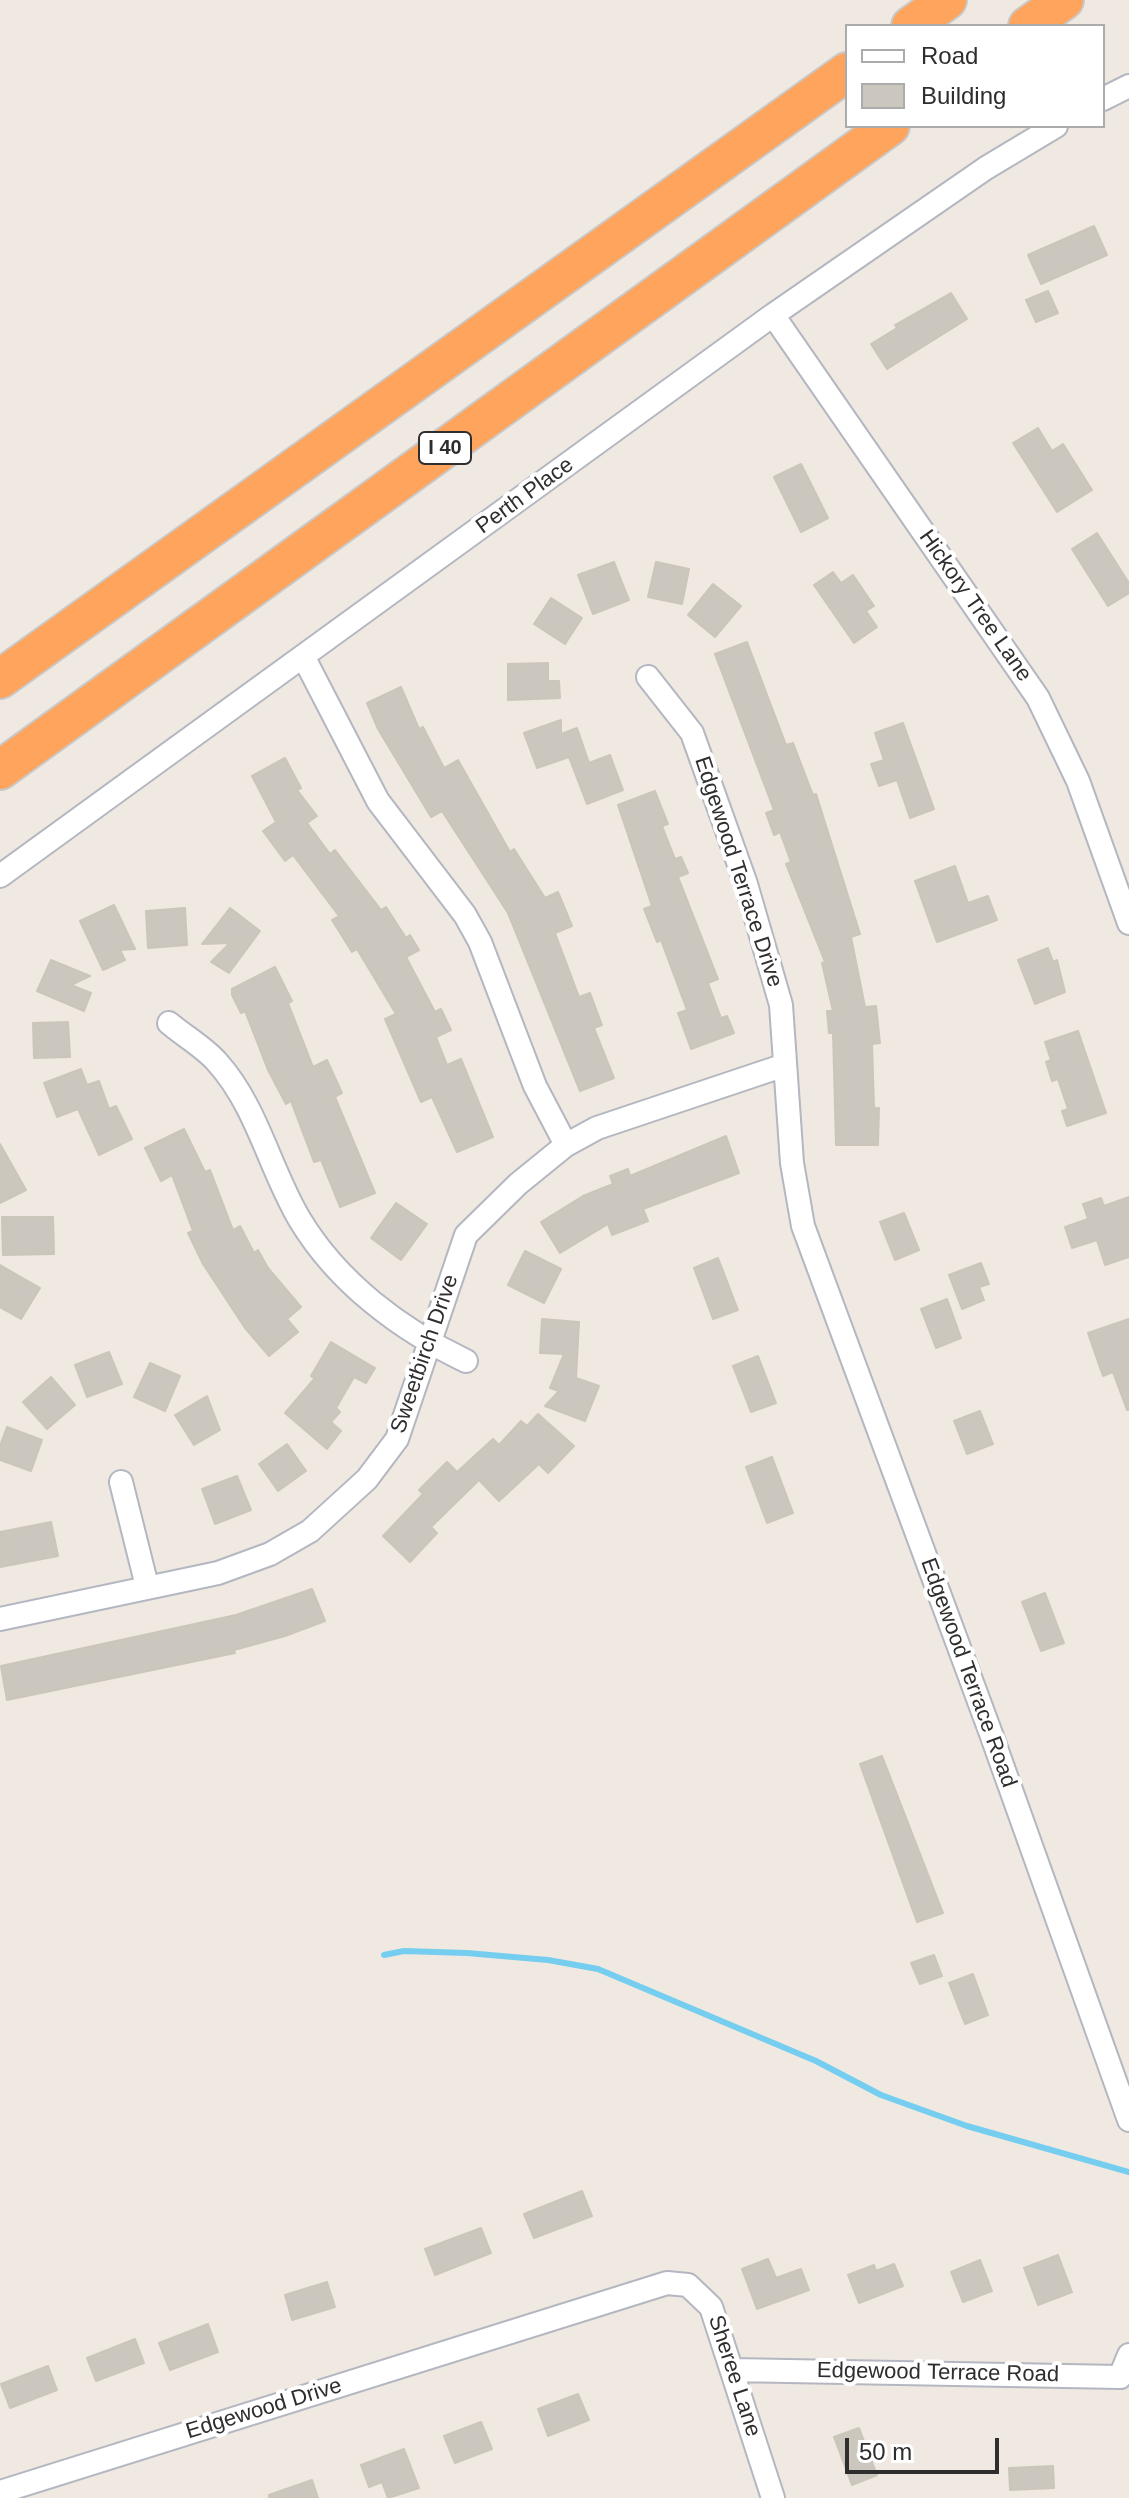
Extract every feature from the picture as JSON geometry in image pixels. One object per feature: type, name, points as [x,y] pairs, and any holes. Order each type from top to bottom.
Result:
[{"type":"highway","points":[[914,24],[947,0]]},
{"type":"highway","points":[[1031,24],[1064,0]]},
{"type":"highway","points":[[0,679],[845,73]]},
{"type":"highway","name":"I 40","points":[[0,770],[887,128]]},
{"type":"street","points":[[1105,98],[1129,86]]},
{"type":"street","name":"Perth Place","points":[[0,876],[773,315],[986,168],[1053,128]]},
{"type":"street","name":"Hickory Tree Lane","points":[[773,315],[1038,698],[1078,781],[1129,923]]},
{"type":"street","points":[[304,658],[378,801],[465,915],[480,942],[535,1086],[566,1145]]},
{"type":"street","name":"Edgewood Terrace Drive","points":[[648,677],[692,733],[746,884],[781,1005],[792,1163],[803,1226]]},
{"type":"street","points":[[169,1023],[217,1062],[247,1109],[300,1220],[330,1259],[390,1318],[431,1344],[466,1361]]},
{"type":"street","name":"Sweetbirch Drive","points":[[0,1619],[218,1573],[270,1554],[310,1531],[367,1479],[397,1439],[466,1235],[518,1184],[566,1145],[597,1128],[785,1065]]},
{"type":"street","name":"Edgewood Terrace Road","points":[[803,1226],[990,1731],[1129,2120]]},
{"type":"street","points":[[121,1482],[147,1586]]},
{"type":"street","name":"Sheree Lane","points":[[528,2326],[667,2283],[688,2285],[711,2307],[773,2498]]},
{"type":"street","name":"Edgewood Drive","points":[[0,2492],[528,2326]]},
{"type":"street","name":"Edgewood Terrace Road","points":[[732,2370],[1120,2377],[1129,2355]]},
{"type":"building","points":[[1094,226],[1107,255],[1041,284],[1028,255]]},
{"type":"building","points":[[1048,291],[1058,313],[1036,322],[1026,300]]},
{"type":"building","points":[[951,293],[967,319],[887,369],[871,344],[897,328],[895,325]]},
{"type":"building","points":[[1038,428],[1052,451],[1063,444],[1092,490],[1057,512],[1013,443]]},
{"type":"building","points":[[801,464],[828,518],[801,532],[774,477]]},
{"type":"building","points":[[1097,533],[1129,583],[1129,593],[1108,606],[1072,549]]},
{"type":"building","points":[[614,562],[629,600],[593,614],[578,575]]},
{"type":"building","points":[[656,562],[689,569],[682,604],[648,597]]},
{"type":"building","points":[[833,572],[841,583],[853,575],[874,606],[866,611],[877,627],[854,643],[814,585]]},
{"type":"building","points":[[713,584],[741,606],[715,637],[688,615]]},
{"type":"building","points":[[551,598],[582,618],[565,644],[534,624]]},
{"type":"building","points":[[747,642],[786,745],[793,743],[813,795],[816,794],[860,934],[851,937],[865,1007],[876,1006],[880,1043],[872,1044],[874,1108],[879,1108],[878,1145],[836,1145],[833,1033],[829,1033],[827,1011],[833,1011],[822,963],[825,962],[786,864],[791,862],[780,832],[774,835],[766,813],[774,810],[715,654]]},
{"type":"building","points":[[548,663],[548,681],[559,681],[560,698],[508,700],[508,664]]},
{"type":"building","points":[[401,687],[419,729],[423,727],[444,768],[458,760],[510,852],[514,849],[545,898],[558,892],[572,926],[555,933],[579,997],[590,993],[602,1025],[594,1028],[614,1078],[580,1091],[508,913],[442,811],[431,817],[378,729],[367,703]]},
{"type":"building","points":[[561,720],[561,734],[577,728],[589,763],[610,755],[623,790],[587,804],[569,757],[537,768],[524,733]]},
{"type":"building","points":[[903,723],[934,809],[910,818],[897,780],[879,786],[871,764],[884,760],[875,733]]},
{"type":"building","points":[[285,758],[301,788],[297,790],[317,816],[307,823],[330,854],[335,850],[381,910],[386,907],[406,938],[410,935],[419,950],[406,957],[435,1012],[441,1009],[451,1030],[436,1037],[447,1065],[461,1059],[493,1137],[457,1152],[432,1097],[421,1102],[385,1019],[396,1014],[357,949],[352,952],[332,920],[339,916],[293,855],[285,861],[263,831],[276,822],[252,776]]},
{"type":"building","points":[[655,791],[668,824],[662,826],[675,859],[681,857],[688,873],[678,877],[718,979],[708,983],[721,1018],[727,1016],[734,1033],[691,1049],[678,1013],[687,1010],[661,940],[657,942],[644,909],[652,906],[618,805]]},
{"type":"building","points":[[955,866],[968,903],[988,896],[997,920],[937,942],[915,881]]},
{"type":"building","points":[[114,905],[135,949],[120,950],[125,960],[103,970],[80,921]]},
{"type":"building","points":[[185,908],[187,945],[148,948],[146,911]]},
{"type":"building","points":[[230,908],[260,931],[229,973],[211,962],[230,943],[202,944]]},
{"type":"building","points":[[1048,948],[1053,962],[1057,960],[1065,992],[1035,1004],[1018,960]]},
{"type":"building","points":[[51,960],[90,976],[71,985],[91,993],[84,1011],[37,991]]},
{"type":"building","points":[[275,967],[292,1001],[288,1003],[313,1067],[327,1060],[342,1093],[335,1097],[375,1193],[340,1207],[321,1160],[314,1162],[291,1101],[286,1104],[268,1070],[245,1011],[241,1013],[232,995],[232,989]]},
{"type":"building","points":[[68,1022],[70,1057],[34,1058],[33,1023]]},
{"type":"building","points":[[1078,1031],[1106,1113],[1067,1126],[1062,1111],[1068,1109],[1058,1079],[1052,1081],[1046,1062],[1051,1060],[1045,1042]]},
{"type":"building","points":[[81,1069],[87,1085],[99,1081],[109,1109],[116,1106],[132,1139],[99,1155],[78,1109],[57,1117],[44,1083]]},
{"type":"building","points":[[184,1129],[205,1172],[210,1170],[233,1230],[240,1226],[254,1253],[258,1250],[268,1268],[301,1307],[287,1319],[298,1332],[269,1356],[245,1328],[203,1264],[188,1233],[193,1231],[172,1175],[161,1181],[145,1148]]},
{"type":"building","points":[[726,1136],[739,1173],[643,1209],[648,1221],[612,1235],[608,1224],[560,1253],[541,1222],[583,1196],[613,1184],[610,1176],[628,1169],[630,1176]]},
{"type":"building","points":[[0,1144],[26,1190],[0,1203]]},
{"type":"building","points":[[1129,1197],[1129,1257],[1105,1265],[1097,1240],[1072,1248],[1065,1227],[1088,1219],[1083,1204],[1101,1198],[1104,1206]]},
{"type":"building","points":[[396,1203],[427,1224],[401,1260],[371,1238]]},
{"type":"building","points":[[904,1213],[919,1250],[895,1260],[880,1222]]},
{"type":"building","points":[[2,1217],[53,1217],[54,1254],[3,1255]]},
{"type":"building","points":[[525,1251],[561,1269],[544,1303],[508,1285]]},
{"type":"building","points":[[718,1258],[738,1310],[713,1319],[694,1268]]},
{"type":"building","points":[[981,1263],[989,1284],[979,1287],[984,1300],[962,1309],[949,1275]]},
{"type":"building","points":[[0,1265],[40,1288],[21,1319],[0,1307]]},
{"type":"building","points":[[947,1299],[961,1338],[936,1348],[921,1309]]},
{"type":"building","points":[[542,1319],[579,1322],[576,1378],[599,1386],[585,1421],[545,1406],[559,1391],[550,1388],[564,1354],[540,1353]]},
{"type":"building","points":[[1129,1319],[1127,1410],[1113,1372],[1103,1376],[1088,1333]]},
{"type":"building","points":[[331,1342],[375,1368],[366,1383],[354,1377],[336,1408],[340,1412],[331,1422],[341,1431],[327,1449],[285,1413],[315,1378],[311,1376]]},
{"type":"building","points":[[109,1352],[122,1384],[87,1397],[75,1365]]},
{"type":"building","points":[[758,1356],[776,1403],[751,1412],[733,1366]]},
{"type":"building","points":[[150,1363],[180,1376],[165,1411],[134,1397]]},
{"type":"building","points":[[51,1377],[75,1405],[47,1429],[23,1402]]},
{"type":"building","points":[[207,1396],[220,1430],[194,1445],[175,1415]]},
{"type":"building","points":[[980,1411],[993,1444],[967,1454],[954,1421]]},
{"type":"building","points":[[538,1414],[574,1446],[548,1473],[539,1464],[499,1501],[479,1480],[431,1527],[437,1533],[410,1562],[383,1536],[423,1494],[419,1490],[447,1462],[457,1472],[493,1439],[499,1445],[521,1421],[527,1426]]},
{"type":"building","points":[[7,1427],[42,1440],[31,1471],[0,1460],[0,1446]]},
{"type":"building","points":[[287,1444],[306,1471],[278,1491],[259,1464]]},
{"type":"building","points":[[772,1457],[793,1513],[767,1523],[746,1467]]},
{"type":"building","points":[[237,1476],[251,1510],[215,1524],[202,1489]]},
{"type":"building","points":[[51,1522],[58,1556],[0,1567],[0,1532]]},
{"type":"building","points":[[312,1589],[325,1621],[285,1636],[234,1650],[235,1653],[7,1700],[1,1666],[236,1615]]},
{"type":"building","points":[[1045,1593],[1064,1643],[1041,1651],[1022,1602]]},
{"type":"building","points":[[882,1756],[943,1913],[917,1922],[860,1764]]},
{"type":"building","points":[[934,1955],[942,1976],[920,1984],[911,1963]]},
{"type":"building","points":[[973,1974],[988,2015],[965,2024],[949,1983]]},
{"type":"building","points":[[582,2191],[592,2216],[534,2238],[524,2214]]},
{"type":"building","points":[[481,2228],[491,2253],[435,2275],[425,2249]]},
{"type":"building","points":[[1058,2255],[1072,2292],[1038,2305],[1024,2268]]},
{"type":"building","points":[[768,2259],[776,2278],[801,2269],[809,2290],[757,2309],[742,2269]]},
{"type":"building","points":[[980,2260],[992,2291],[963,2302],[951,2272]]},
{"type":"building","points":[[894,2264],[903,2286],[859,2303],[848,2275],[874,2265],[876,2271]]},
{"type":"building","points":[[327,2282],[335,2307],[292,2320],[285,2295]]},
{"type":"building","points":[[208,2324],[218,2352],[170,2370],[159,2343]]},
{"type":"building","points":[[135,2339],[144,2363],[96,2381],[87,2358]]},
{"type":"building","points":[[48,2366],[57,2390],[10,2408],[1,2384]]},
{"type":"building","points":[[578,2394],[589,2420],[548,2436],[538,2409]]},
{"type":"building","points":[[481,2422],[492,2449],[455,2463],[444,2436]]},
{"type":"building","points":[[859,2428],[877,2475],[852,2485],[834,2437]]},
{"type":"building","points":[[404,2449],[419,2488],[388,2498],[382,2482],[369,2487],[361,2465]]},
{"type":"building","points":[[1053,2466],[1054,2488],[1010,2490],[1009,2468]]},
{"type":"building","points":[[312,2480],[318,2498],[269,2498],[269,2495]]},
{"type":"waterway","points":[[384,1955],[404,1951],[467,1953],[548,1960],[598,1969],[816,2061],[881,2095],[967,2126],[1129,2172]]}]
